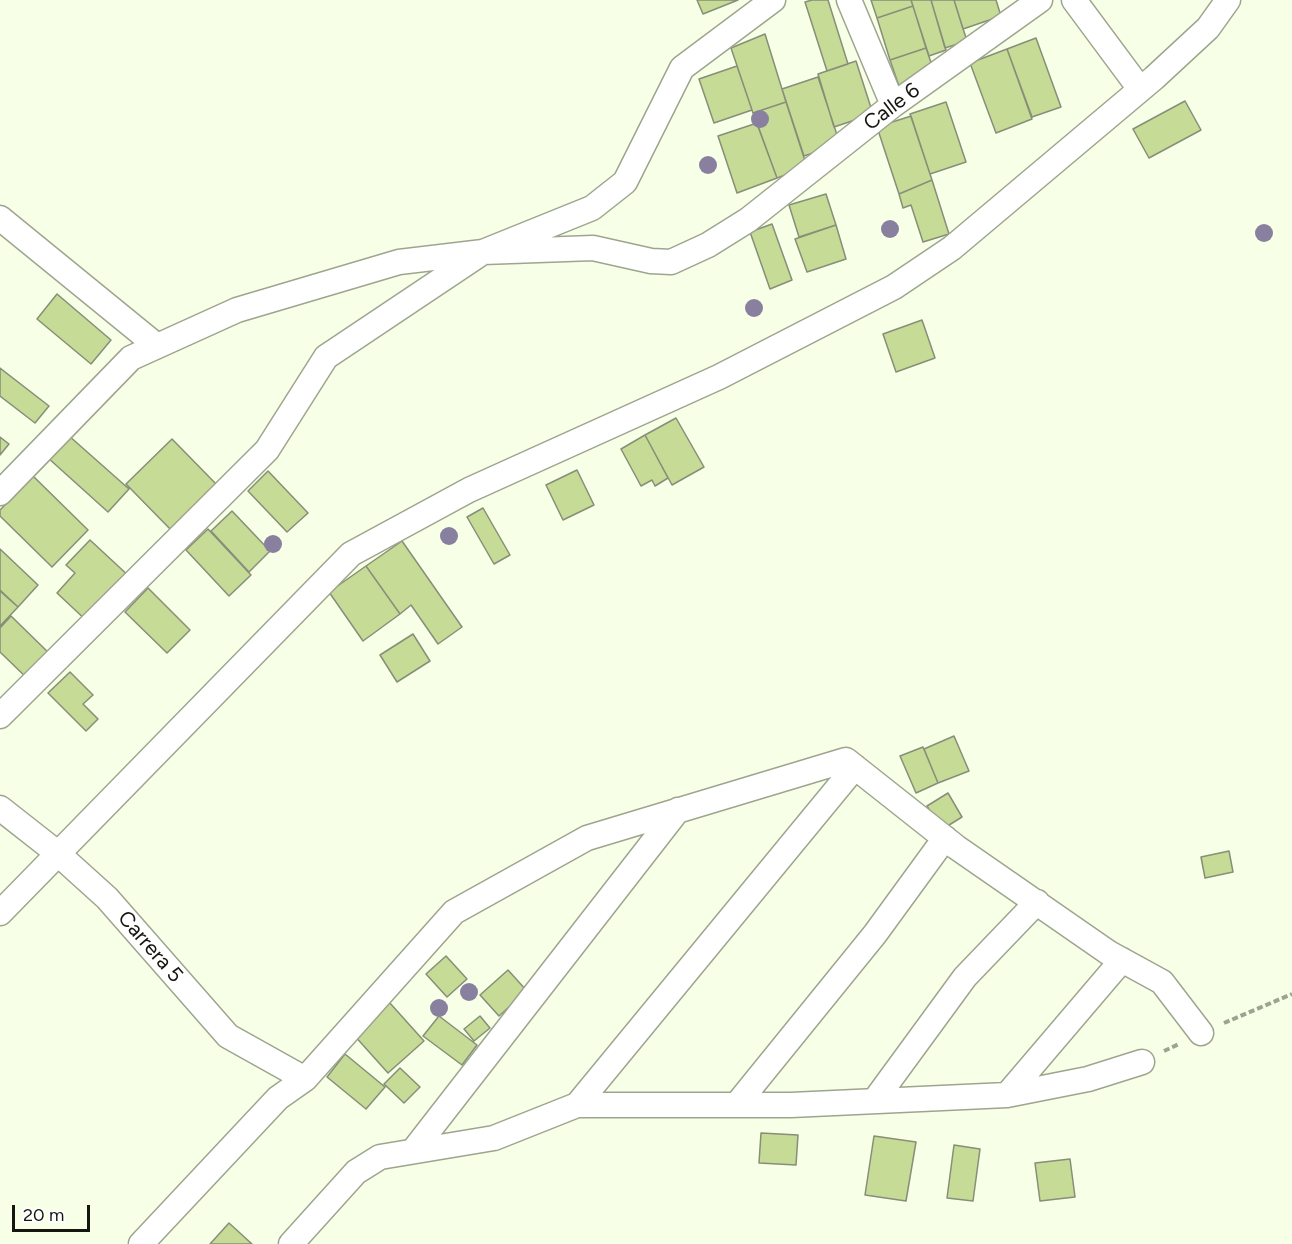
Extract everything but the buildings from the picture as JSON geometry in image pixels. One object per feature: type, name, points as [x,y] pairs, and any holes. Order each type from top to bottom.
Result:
[{"type":"street","points":[[0,716],[267,450],[326,357],[483,252],[592,208],[625,182],[682,68],[703,50],[773,0]]},
{"type":"street","points":[[849,0],[893,105]]},
{"type":"street","name":"Calle 6","points":[[483,252],[593,248],[651,261],[671,262],[708,245],[748,220],[893,105],[1040,0]]},
{"type":"street","points":[[1074,0],[1140,89]]},
{"type":"street","points":[[0,913],[56,852],[351,554],[469,490],[719,377],[894,287],[952,248],[1140,89],[1208,28],[1228,0]]},
{"type":"street","points":[[0,218],[157,346]]},
{"type":"street","points":[[0,493],[131,358],[237,310],[399,262],[483,252]]},
{"type":"street","points":[[141,1244],[278,1098],[304,1079],[454,912],[587,838],[846,760],[945,838],[1037,903],[1122,960],[1162,982],[1201,1033]]},
{"type":"street","points":[[577,1105],[855,767]]},
{"type":"street","name":"Carrera 5","points":[[0,808],[56,852],[107,898],[228,1035],[304,1079]]},
{"type":"street","points":[[413,1151],[678,810]]},
{"type":"street","points":[[738,1103],[874,934],[945,838]]},
{"type":"street","points":[[875,1100],[965,977],[1037,903]]},
{"type":"street","points":[[1007,1095],[1122,960]]},
{"type":"street","points":[[303,1239],[356,1172],[380,1156],[494,1138],[577,1105],[738,1103],[791,1105],[1007,1095],[1088,1080],[1142,1062]]}]
